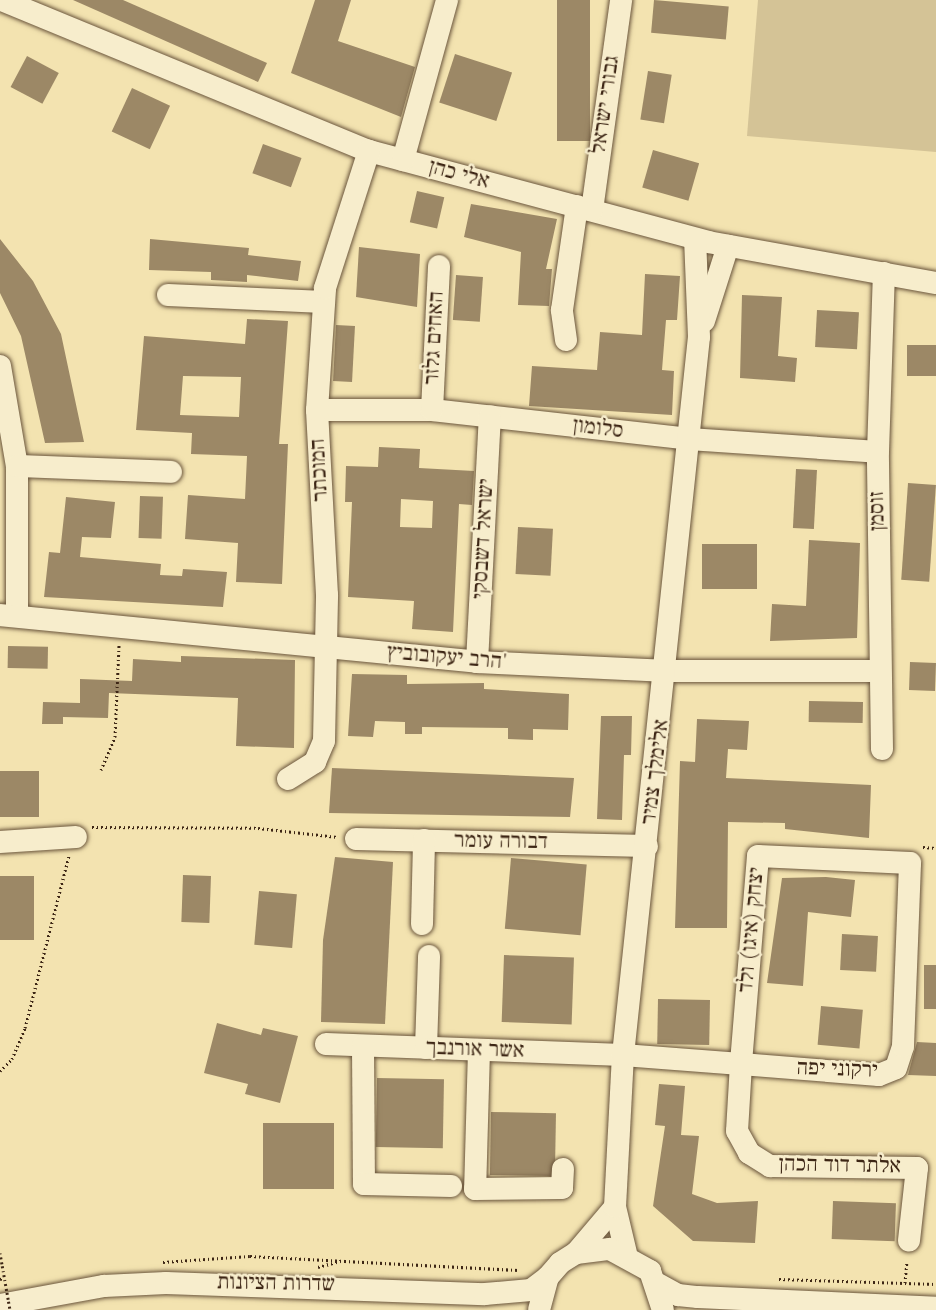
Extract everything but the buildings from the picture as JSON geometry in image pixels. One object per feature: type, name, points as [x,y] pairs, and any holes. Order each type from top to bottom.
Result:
[{"type":"street","name":"אלי כהן","points":[[2,0],[369,151],[695,239],[936,283]]},
{"type":"street","points":[[403,160],[447,0]]},
{"type":"street","name":"גבורי ישראל","points":[[566,340],[562,310],[584,208],[621,0]]},
{"type":"street","name":"המוכתר","points":[[288,779],[315,762],[324,741],[328,648],[317,410],[324,302],[369,151]]},
{"type":"street","name":"אלימלך צמיר","points":[[626,1253],[615,1207],[623,1056],[668,671],[699,337],[695,239]]},
{"type":"street","name":"אלימלך צמיר","points":[[699,337],[728,246]]},
{"type":"street","name":"האחים גלזר","points":[[432,410],[439,266]]},
{"type":"street","name":"זוסמן","points":[[882,749],[878,452],[884,273]]},
{"type":"street","points":[[168,295],[324,302]]},
{"type":"street","points":[[0,366],[17,466],[8,615]]},
{"type":"street","name":"סלומון","points":[[317,410],[432,410],[689,439],[878,452]]},
{"type":"street","name":"ישראל דשבסקי","points":[[477,662],[490,416]]},
{"type":"street","points":[[17,466],[171,472]]},
{"type":"street","name":"הרב יעקובוביץ'","points":[[8,615],[477,662],[668,671],[880,671]]},
{"type":"street","points":[[0,842],[82,832]]},
{"type":"street","name":"דבורה עומר","points":[[356,839],[647,846]]},
{"type":"street","points":[[422,924],[424,840]]},
{"type":"street","name":"יצחק (איגו) ולד","points":[[741,1064],[758,856],[890,862]]},
{"type":"street","name":"ירקוני יפה","points":[[623,1056],[879,1075],[896,1068],[903,1047],[910,863],[890,862]]},
{"type":"street","points":[[426,1048],[429,956]]},
{"type":"street","name":"אשר אורנבך","points":[[326,1044],[623,1056]]},
{"type":"street","points":[[363,1046],[364,1184],[451,1186]]},
{"type":"street","points":[[479,1050],[475,1189],[561,1188],[563,1169]]},
{"type":"street","name":"אלתר דוד הכהן","points":[[741,1064],[736,1131],[749,1153],[770,1166],[917,1168],[909,1241]]},
{"type":"street","points":[[576,1253],[615,1207]]},
{"type":"street","points":[[576,1253],[601,1249],[626,1253],[658,1284],[678,1295],[936,1308]]},
{"type":"street","name":"שדרות הציונות","points":[[0,1305],[104,1287],[166,1283],[485,1294],[531,1290],[538,1274],[576,1253]]},
{"type":"street","points":[[538,1274],[539,1310]]},
{"type":"street","points":[[658,1284],[663,1310]]},
{"type":"path","points":[[101,770],[115,736],[120,626]]},
{"type":"path","points":[[0,1071],[12,1059],[25,1028],[82,832],[258,828],[356,839]]},
{"type":"path","points":[[905,1283],[909,1241]]},
{"type":"path","points":[[0,1253],[2,1279],[9,1310]]},
{"type":"path","points":[[345,1259],[538,1274]]},
{"type":"path","points":[[776,1279],[936,1284]]},
{"type":"shaded area","points":[[758,0],[936,0],[936,152],[747,136]]}]
